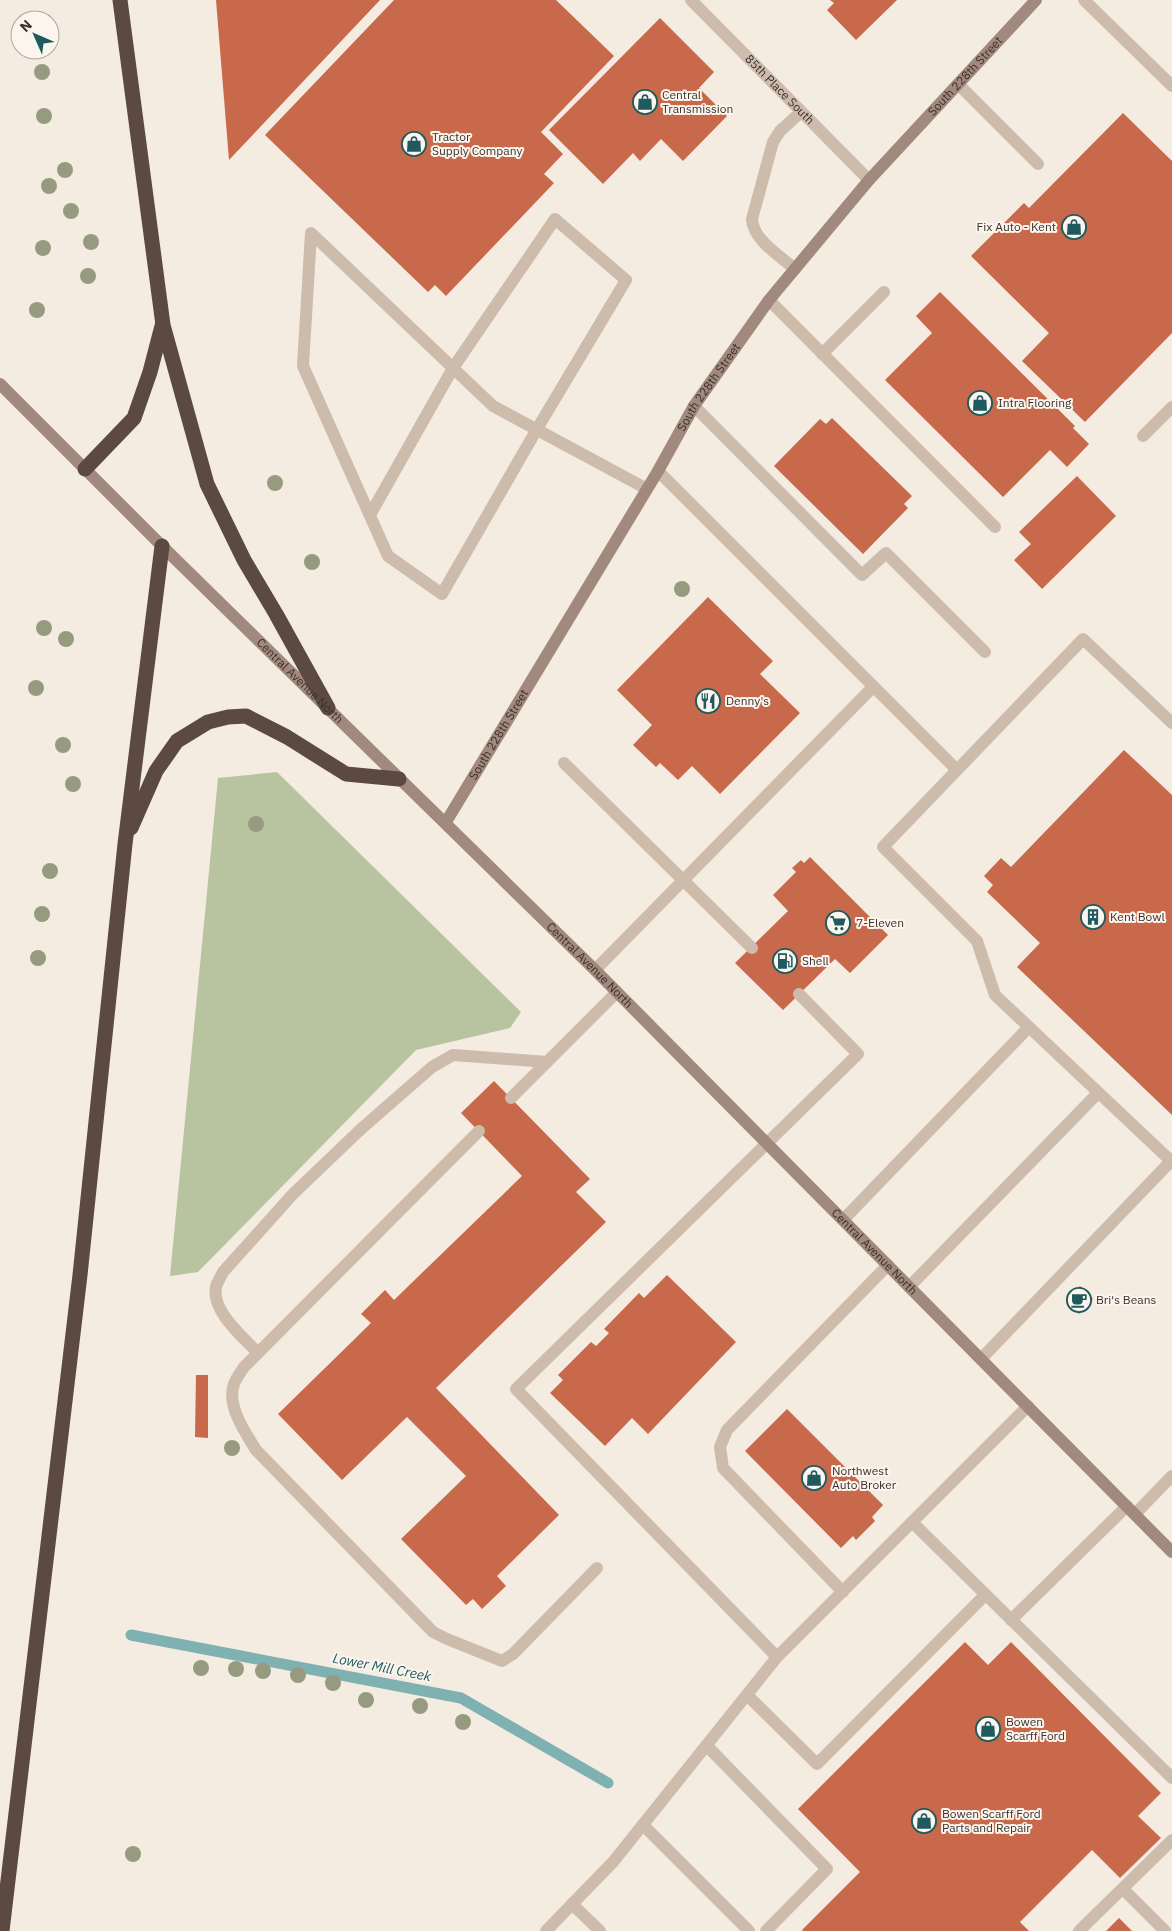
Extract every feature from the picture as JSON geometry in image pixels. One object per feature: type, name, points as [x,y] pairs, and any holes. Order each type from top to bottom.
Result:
[{"type":"highway","points":[[120,0],[163,325],[208,484],[244,560],[328,708]]},
{"type":"highway","points":[[85,469],[134,418],[150,372],[163,325]]},
{"type":"highway","points":[[2,1931],[80,1275],[125,844],[162,546]]},
{"type":"highway","points":[[125,844],[156,771],[176,742],[208,722],[246,716],[287,737],[346,774],[399,779]]},
{"type":"main road","name":"South 228th Street","points":[[446,822],[658,471],[694,406],[769,300],[869,180],[1036,0]]},
{"type":"main road","name":"Central Avenue North","points":[[0,384],[162,546],[595,970],[1172,1552]]},
{"type":"street","name":"85th Place South","points":[[691,0],[869,180]]},
{"type":"street","points":[[1084,0],[1172,86]]},
{"type":"street","points":[[958,84],[1038,164]]},
{"type":"street","points":[[795,269],[758,236],[752,228],[752,219],[773,142],[780,131],[801,112]]},
{"type":"street","points":[[370,515],[453,368],[555,218],[626,280],[537,429],[442,594],[388,556],[303,366],[311,233],[453,368],[493,406],[537,429],[647,489]]},
{"type":"street","points":[[822,354],[884,292]]},
{"type":"street","points":[[769,300],[995,527]]},
{"type":"street","points":[[694,406],[862,575],[886,553],[985,652]]},
{"type":"street","points":[[1143,436],[1172,407]]},
{"type":"street","points":[[658,471],[958,770]]},
{"type":"street","points":[[981,1359],[1172,1161],[995,996],[977,941],[883,847],[1083,639],[1172,724]]},
{"type":"street","points":[[595,970],[874,687]]},
{"type":"street","points":[[564,763],[752,948]]},
{"type":"street","points":[[511,1098],[617,992]]},
{"type":"street","points":[[777,1657],[516,1389],[858,1054],[799,994]]},
{"type":"street","points":[[843,1220],[1029,1027]]},
{"type":"street","points":[[258,1353],[226,1320],[216,1301],[216,1287],[223,1272],[293,1194],[361,1129],[432,1067],[454,1055],[547,1062]]},
{"type":"street","points":[[909,1287],[1098,1093]]},
{"type":"street","points":[[478,1131],[244,1367],[233,1385],[233,1404],[256,1450],[433,1632],[447,1639],[502,1661],[513,1654],[597,1568]]},
{"type":"street","points":[[843,1592],[723,1468],[720,1447],[727,1430],[888,1266]]},
{"type":"street","points":[[546,1931],[613,1862],[777,1657],[1028,1406]]},
{"type":"street","points":[[1011,1620],[1131,1510],[1172,1476]]},
{"type":"street","points":[[912,1522],[1172,1778]]},
{"type":"street","points":[[748,1694],[817,1764],[985,1595]]},
{"type":"street","points":[[707,1746],[827,1869],[766,1931]]},
{"type":"street","points":[[643,1825],[749,1931]]},
{"type":"street","points":[[1079,1931],[1172,1840]]},
{"type":"street","points":[[1123,1888],[1165,1931]]},
{"type":"street","points":[[572,1904],[600,1931]]},
{"type":"green space","points":[[277,772],[521,1012],[510,1028],[416,1050],[198,1272],[170,1276],[218,778]]},
{"type":"building","points":[[216,0],[380,0],[229,160]]},
{"type":"building","name":"Tractor Supply Company","points":[[394,0],[556,0],[614,56],[541,132],[563,154],[544,174],[554,183],[446,296],[435,285],[428,292],[265,135]]},
{"type":"building","points":[[830,0],[897,0],[856,40],[827,10],[834,3]]},
{"type":"building","name":"Central Transmission","points":[[660,18],[714,72],[699,88],[727,116],[683,161],[661,139],[640,161],[633,153],[603,184],[549,130]]},
{"type":"building","points":[[1123,113],[1172,161],[1172,333],[1085,422],[1022,361],[1049,333],[971,256],[1024,203],[1029,208]]},
{"type":"building","name":"Intra Flooring","points":[[940,292],[1075,426],[1073,428],[1089,444],[1067,467],[1050,450],[1003,497],[885,380],[932,333],[916,316]]},
{"type":"building","points":[[832,418],[912,496],[904,504],[908,508],[863,554],[774,466],[820,419],[826,424]]},
{"type":"building","points":[[1077,476],[1116,516],[1042,589],[1014,560],[1031,544],[1019,532]]},
{"type":"building","name":"Denny's","points":[[708,597],[773,661],[760,674],[800,713],[720,794],[692,766],[678,780],[660,763],[656,767],[633,745],[652,725],[617,690]]},
{"type":"building","name":"Kent Bowl","points":[[1124,750],[1172,795],[1172,1115],[1017,967],[1040,943],[987,892],[993,885],[984,876],[1001,858],[1011,867]]},
{"type":"building","points":[[810,857],[888,935],[850,973],[835,959],[783,1010],[735,963],[788,911],[773,895],[796,872],[792,868],[801,860],[804,863]]},
{"type":"building","points":[[494,1081],[590,1179],[576,1192],[606,1222],[436,1388],[559,1515],[497,1576],[506,1586],[482,1609],[473,1599],[466,1605],[401,1539],[466,1476],[407,1417],[342,1480],[278,1414],[371,1323],[361,1314],[385,1290],[394,1300],[522,1176],[461,1113]]},
{"type":"building","points":[[667,1275],[736,1342],[648,1434],[632,1418],[605,1446],[550,1393],[563,1380],[558,1375],[591,1342],[596,1346],[609,1333],[604,1329],[639,1293],[644,1298]]},
{"type":"building","name":"Bri's Beans","points":[[1080,1286],[1093,1299],[1079,1314],[1066,1301]]},
{"type":"building","points":[[196,1375],[208,1375],[208,1438],[195,1437]]},
{"type":"building","name":"Northwest Auto Broker","points":[[787,1409],[883,1505],[872,1517],[875,1521],[856,1540],[853,1536],[841,1548],[745,1451]]},
{"type":"building","name":"Bowen Scarff Ford","points":[[965,1642],[988,1665],[1011,1642],[1161,1793],[1138,1816],[1161,1838],[1120,1878],[1092,1850],[1020,1922],[1029,1931],[803,1931],[860,1872],[798,1809]]},
{"type":"building","points":[[1119,1918],[1132,1931],[1106,1931]]},
{"type":"waterway","name":"Lower Mill Creek","points":[[131,1635],[461,1698],[608,1783]]},
{"type":"place","name":"Central Transmission","points":[[645,102]]},
{"type":"place","name":"Tractor Supply Company","points":[[414,144]]},
{"type":"place","name":"Fix Auto - Kent","points":[[1074,227]]},
{"type":"place","name":"Intra Flooring","points":[[980,403]]},
{"type":"place","name":"Denny's","points":[[708,701]]},
{"type":"place","name":"Kent Bowl","points":[[1093,917]]},
{"type":"place","name":"7-Eleven","points":[[838,923]]},
{"type":"place","name":"Shell","points":[[785,961]]},
{"type":"place","name":"Bri's Beans","points":[[1079,1300]]},
{"type":"place","name":"Northwest Auto Broker","points":[[814,1478]]},
{"type":"place","name":"Bowen Scarff Ford","points":[[988,1729]]},
{"type":"place","name":"Bowen Scarff Ford Parts and Repair","points":[[924,1821]]}]
